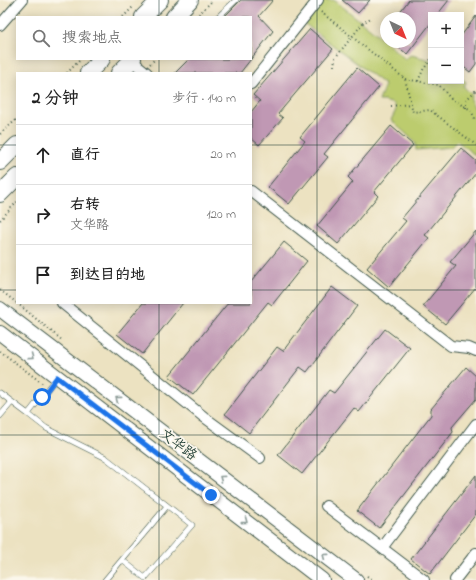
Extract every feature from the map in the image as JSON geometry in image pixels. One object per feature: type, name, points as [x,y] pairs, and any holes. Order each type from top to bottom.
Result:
[{"type":"main road","points":[[139,11],[160,0]]},
{"type":"main road","points":[[175,16],[190,0]]},
{"type":"main road","points":[[89,72],[101,60]]},
{"type":"main road","points":[[120,72],[132,60]]},
{"type":"main road","points":[[0,162],[16,146]]},
{"type":"main road","points":[[0,194],[16,178]]},
{"type":"street","points":[[0,25],[22,0]]},
{"type":"street","points":[[252,83],[316,3]]},
{"type":"street","points":[[132,60],[146,72]]},
{"type":"street","points":[[252,192],[451,346],[470,348],[476,351]]},
{"type":"street","points":[[63,304],[204,417],[260,458]]},
{"type":"street","name":"文华路","points":[[0,309],[356,580]]},
{"type":"street","name":"文华路","points":[[0,333],[322,580]]},
{"type":"street","points":[[382,548],[476,425]]},
{"type":"street","points":[[326,506],[424,580]]},
{"type":"street","points":[[455,580],[476,553]]},
{"type":"lane","points":[[219,16],[236,0]]},
{"type":"lane","points":[[28,414],[57,377]]},
{"type":"lane","points":[[0,393],[46,428],[106,458],[192,525],[144,578],[122,560]]},
{"type":"lane","points":[[0,416],[12,402]]},
{"type":"lane","points":[[105,580],[167,506]]},
{"type":"path","points":[[197,16],[213,0]]},
{"type":"path","points":[[316,3],[352,37],[405,79],[439,85],[451,99],[471,110],[476,121]]},
{"type":"path","points":[[126,16],[139,11]]},
{"type":"path","points":[[334,66],[335,58],[363,23],[372,18]]},
{"type":"path","points":[[68,72],[80,60]]},
{"type":"path","points":[[418,81],[422,70],[428,63]]},
{"type":"path","points":[[405,79],[413,112],[430,110],[476,145]]},
{"type":"path","points":[[466,108],[466,100],[476,90]]},
{"type":"path","points":[[391,106],[411,104]]},
{"type":"path","points":[[0,134],[16,120]]},
{"type":"path","points":[[0,220],[16,203]]},
{"type":"path","points":[[0,290],[16,302]]},
{"type":"green space","points":[[324,0],[334,0],[380,37],[380,48],[393,48],[405,59],[411,55],[428,59],[428,84],[464,84],[464,80],[466,82],[464,87],[472,95],[470,100],[476,110],[476,156],[457,141],[451,147],[416,150],[415,142],[391,120],[396,110],[394,104],[379,101],[385,85],[305,24]]},
{"type":"building","points":[[241,0],[273,0],[259,16],[273,31],[252,58],[252,16],[225,16]]},
{"type":"building","points":[[342,0],[370,0],[358,13]]},
{"type":"building","points":[[409,0],[449,0],[439,12],[428,12],[428,27],[416,42],[416,12],[400,12]]},
{"type":"building","points":[[476,16],[476,64],[470,72],[464,67],[464,32]]},
{"type":"building","points":[[310,29],[333,49],[278,114],[283,118],[259,145],[252,139],[252,111],[260,101],[253,95]]},
{"type":"building","points":[[400,48],[412,48],[407,54]]},
{"type":"building","points":[[188,60],[250,60],[241,72],[176,72]]},
{"type":"building","points":[[357,68],[379,87],[324,154],[328,157],[289,204],[268,187],[305,141],[300,137]]},
{"type":"building","points":[[391,126],[413,145],[374,192],[378,196],[338,244],[317,226],[353,182],[348,177]]},
{"type":"building","points":[[461,148],[476,161],[476,173],[425,235],[429,238],[389,287],[367,268],[406,221],[402,218]]},
{"type":"building","points":[[476,231],[476,287],[445,324],[423,306],[456,266],[450,262]]},
{"type":"building","points":[[284,242],[307,261],[272,305],[268,302],[193,395],[169,376],[227,304],[252,304],[252,281]]},
{"type":"building","points":[[332,287],[357,306],[307,372],[300,367],[249,433],[225,414],[277,347],[283,351]]},
{"type":"building","points":[[142,304],[182,304],[142,354],[117,334]]},
{"type":"building","points":[[385,329],[410,348],[359,412],[354,408],[302,474],[278,455],[329,390],[334,393]]},
{"type":"building","points":[[466,367],[476,376],[476,399],[452,427],[453,432],[379,528],[357,511],[431,415],[431,409]]},
{"type":"building","points":[[476,475],[476,514],[430,574],[411,559]]},
{"type":"route","points":[[42,397],[57,377],[211,495]]}]
